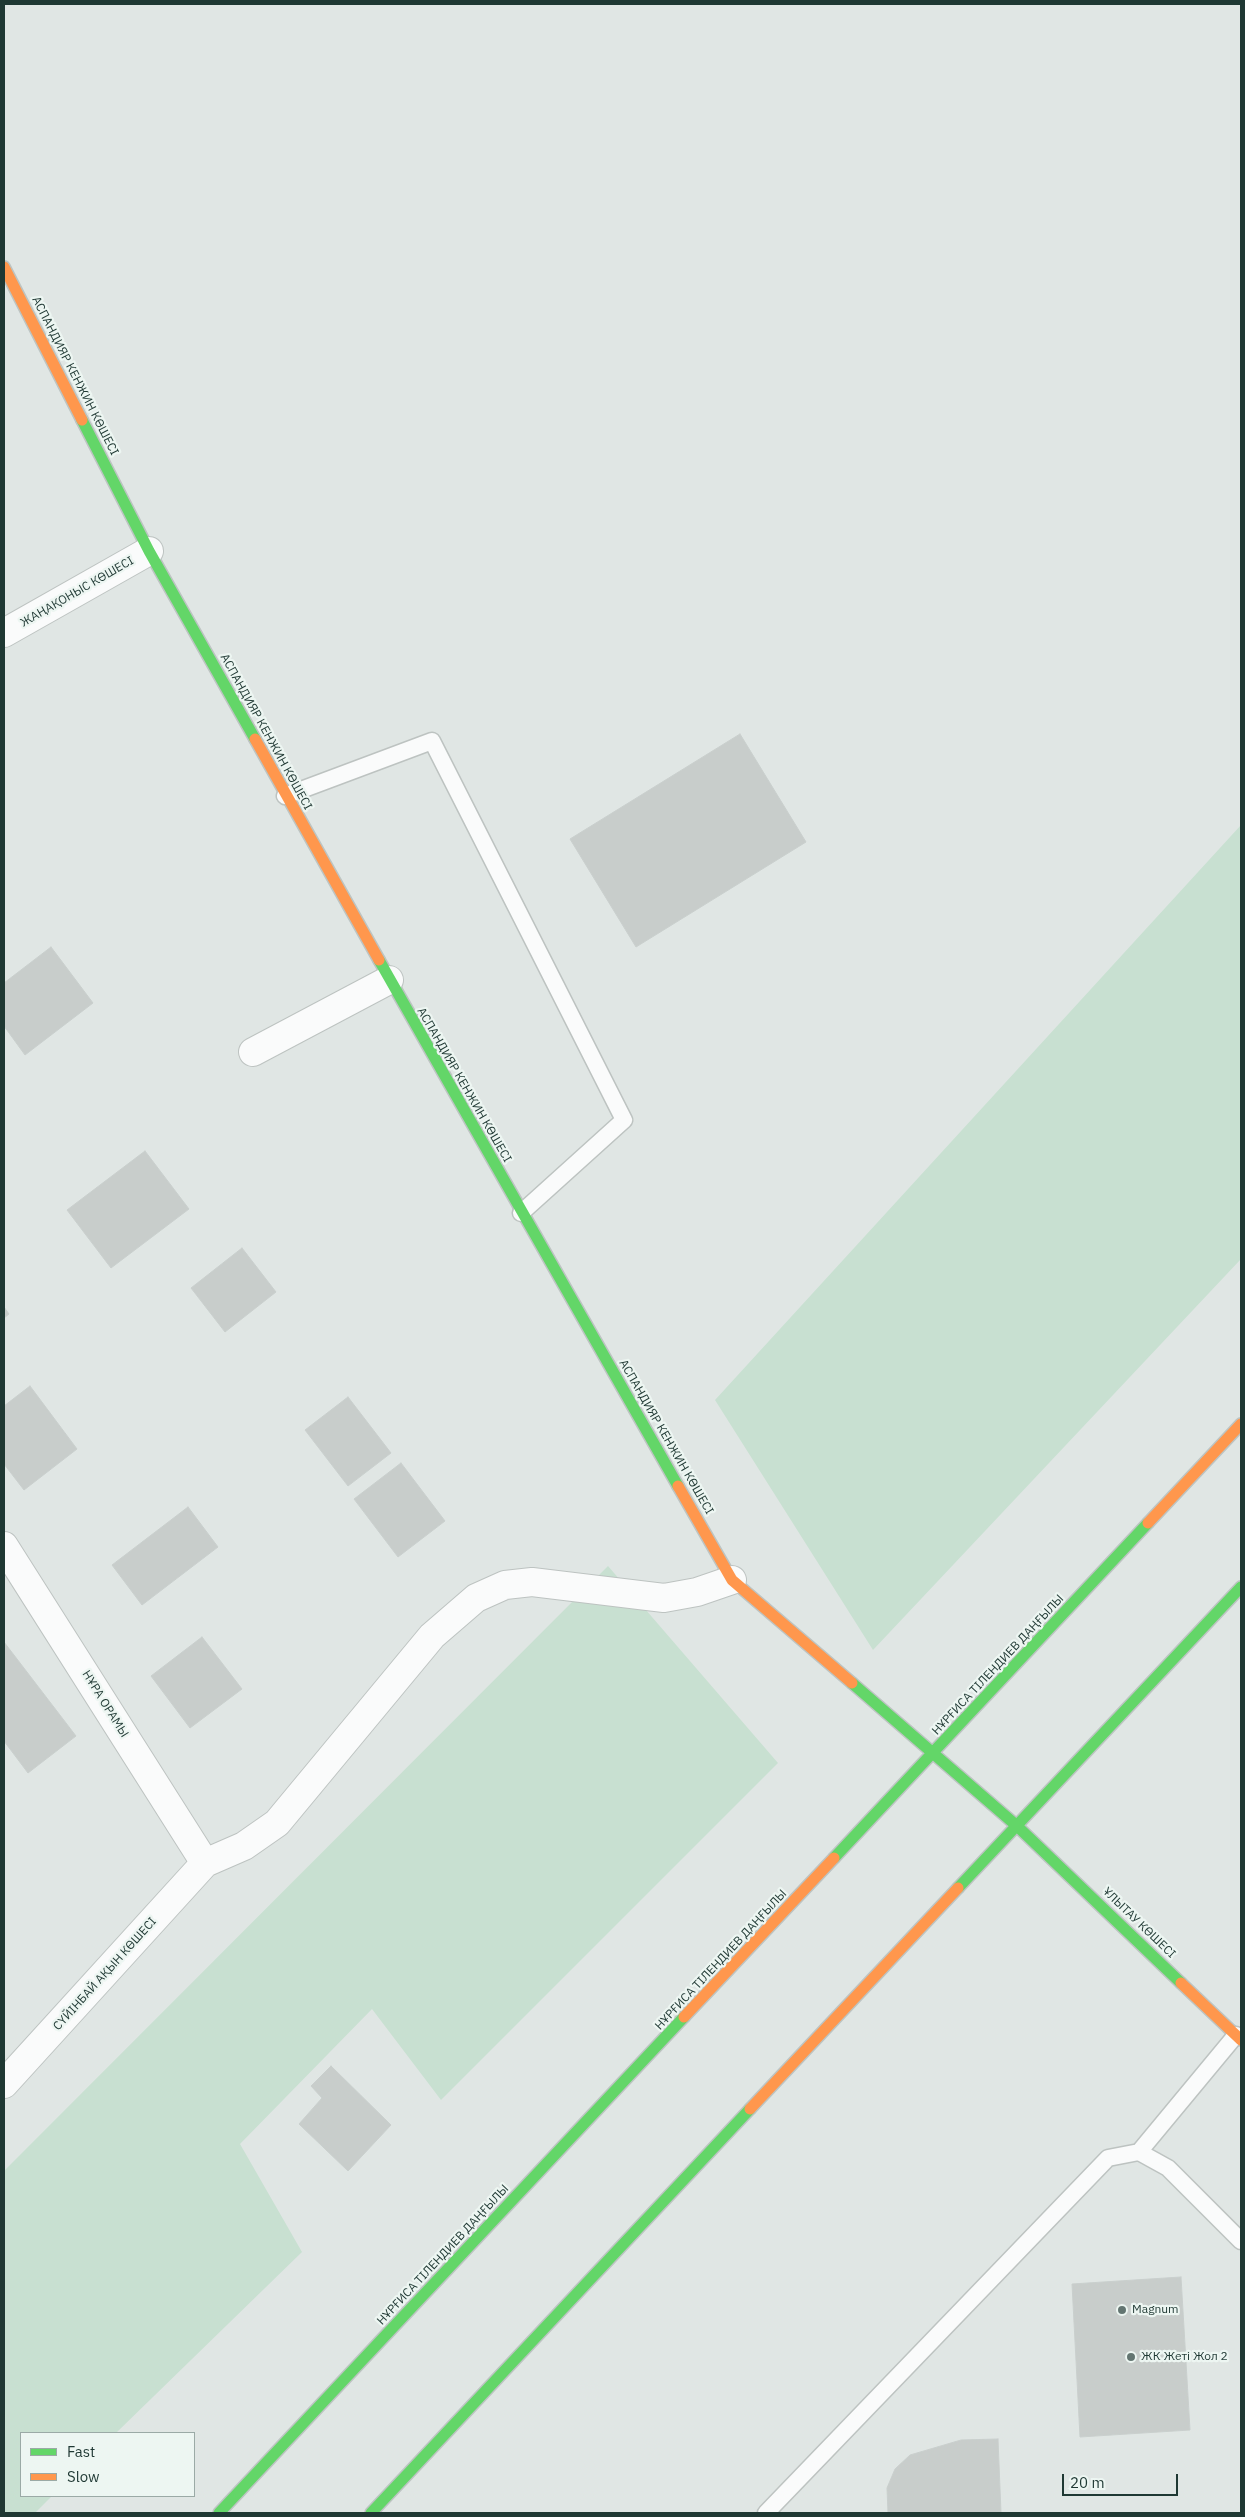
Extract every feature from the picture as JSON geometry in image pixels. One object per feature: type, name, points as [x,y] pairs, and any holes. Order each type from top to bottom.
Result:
[{"type":"main road","name":"АСПАНДИЯР КЕНЖИН КӨШЕСІ","points":[[4,267],[149,551],[521,1213],[732,1580],[1017,1826]]},
{"type":"main road","name":"НҰРҒИСА ТІЛЕНДИЕВ ДАҢҒЫЛЫ","points":[[219,2513],[934,1754],[1241,1424]]},
{"type":"main road","points":[[371,2513],[1241,1587]]},
{"type":"main road","name":"ҰЛЫТАУ КӨШЕСІ","points":[[1017,1826],[1239,2037]]},
{"type":"street","name":"ЖАҢАҚОНЫС КӨШЕСІ","points":[[4,633],[149,551]]},
{"type":"street","points":[[253,1052],[389,980]]},
{"type":"street","name":"НҰРА ОРАМЫ","points":[[4,1546],[206,1863]]},
{"type":"street","points":[[206,1863],[244,1846],[277,1823],[432,1636],[476,1598],[505,1585],[532,1582],[664,1598],[697,1592],[732,1580]]},
{"type":"street","name":"СҮЙІНБАЙ АҚЫН КӨШЕСІ","points":[[4,2084],[206,1863]]},
{"type":"lane","points":[[285,796],[432,741],[624,1120],[521,1213]]},
{"type":"lane","points":[[766,2513],[1108,2158],[1139,2152],[1239,2037]]},
{"type":"lane","points":[[1139,2152],[1168,2168],[1241,2241]]},
{"type":"green space","points":[[1241,825],[1241,1259],[873,1650],[715,1400]]},
{"type":"green space","points":[[608,1566],[778,1763],[441,2100],[372,2009],[240,2144],[302,2252],[117,2432],[20,2432],[20,2497],[51,2497],[35,2513],[4,2513],[4,2171]]},
{"type":"building","points":[[740,734],[806,842],[636,947],[570,839]]},
{"type":"building","points":[[51,947],[93,1003],[25,1055],[4,1026],[4,983]]},
{"type":"building","points":[[145,1151],[189,1209],[111,1268],[67,1210]]},
{"type":"building","points":[[242,1248],[276,1292],[225,1332],[191,1288]]},
{"type":"building","points":[[4,1307],[9,1314],[4,1318]]},
{"type":"building","points":[[30,1386],[77,1449],[24,1490],[4,1464],[4,1406]]},
{"type":"building","points":[[348,1397],[391,1453],[348,1486],[305,1430]]},
{"type":"building","points":[[401,1463],[445,1521],[398,1557],[354,1499]]},
{"type":"building","points":[[188,1507],[218,1547],[142,1605],[112,1565]]},
{"type":"building","points":[[202,1637],[242,1689],[190,1728],[151,1676]]},
{"type":"building","points":[[4,1642],[76,1736],[28,1773],[4,1741]]},
{"type":"building","points":[[331,2066],[391,2125],[348,2171],[299,2124],[322,2098],[311,2086]]},
{"type":"building","name":"ЖК Жеті Жол 2","points":[[1181,2277],[1190,2430],[1080,2437],[1072,2284]]},
{"type":"building","points":[[998,2439],[1001,2513],[888,2513],[887,2488],[895,2469],[910,2455],[961,2440]]},
{"type":"traffic: fast","points":[[82,420],[149,551],[255,739]]},
{"type":"traffic: fast","points":[[379,960],[678,1486]]},
{"type":"traffic: fast","points":[[834,1858],[1148,1523]]},
{"type":"traffic: fast","points":[[958,1888],[1241,1587]]},
{"type":"traffic: fast","points":[[852,1683],[1017,1826],[1181,1983]]},
{"type":"traffic: fast","points":[[219,2513],[684,2017]]},
{"type":"traffic: fast","points":[[371,2513],[750,2109]]},
{"type":"traffic: slow","points":[[4,267],[82,420]]},
{"type":"traffic: slow","points":[[255,739],[379,960]]},
{"type":"traffic: slow","points":[[1148,1523],[1241,1424]]},
{"type":"traffic: slow","points":[[678,1486],[732,1580],[852,1683]]},
{"type":"traffic: slow","points":[[684,2017],[834,1858]]},
{"type":"traffic: slow","points":[[750,2109],[958,1888]]},
{"type":"traffic: slow","points":[[1181,1983],[1241,2040]]},
{"type":"place","name":"Magnum","points":[[1122,2310]]},
{"type":"place","name":"ЖК Жеті Жол 2","points":[[1131,2357]]}]
